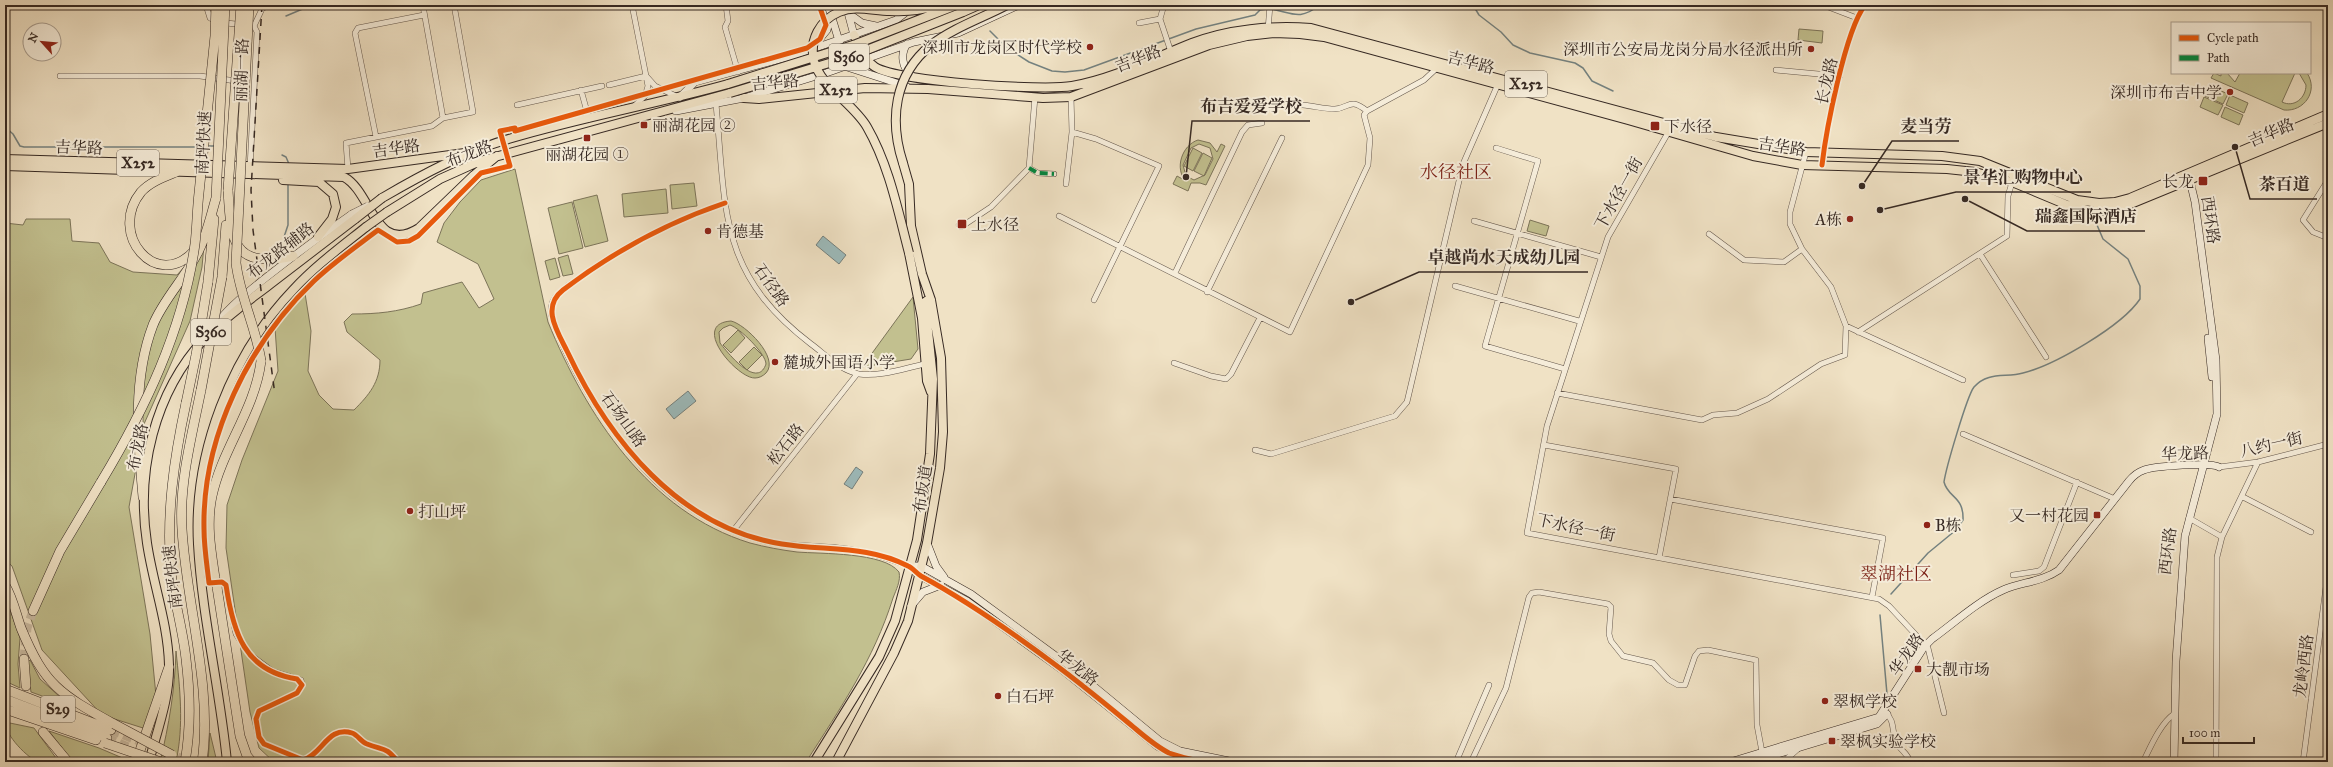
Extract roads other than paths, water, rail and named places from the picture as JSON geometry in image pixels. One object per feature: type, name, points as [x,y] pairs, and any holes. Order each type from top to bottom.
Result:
[{"type":"highway","points":[[33,611],[60,551],[129,435],[152,390],[172,336],[184,294],[195,245],[216,5]]},
{"type":"highway","name":"南坪快速","points":[[185,762],[188,732],[186,660],[172,573],[169,532],[170,488],[196,355],[208,282],[216,198],[225,5]]},
{"type":"highway","name":"南坪快速","points":[[202,762],[204,731],[202,700],[182,527],[184,486],[189,448],[202,390],[222,277],[240,5]]},
{"type":"highway","points":[[249,5],[242,113],[236,263],[238,282],[259,343],[261,361],[259,380],[221,468],[212,497],[208,527],[240,736],[247,756],[252,762]]},
{"type":"highway","points":[[176,172],[159,179],[142,192],[131,216],[129,228],[131,238],[144,257],[167,265],[178,263],[188,258],[203,236]]},
{"type":"highway","points":[[228,190],[230,231],[243,251],[254,258],[271,261],[294,256]]},
{"type":"highway","points":[[143,498],[137,421],[144,354],[153,325],[168,297],[199,250],[216,198]]},
{"type":"highway","points":[[5,585],[33,656],[46,677],[64,695],[109,734],[161,762]]},
{"type":"highway","points":[[24,659],[26,686]]},
{"type":"highway","points":[[136,762],[169,667]]},
{"type":"highway","name":"S29","points":[[5,689],[109,734]]},
{"type":"highway","name":"S29","points":[[5,699],[109,734]]},
{"type":"highway","points":[[5,709],[109,734],[172,755]]},
{"type":"highway","points":[[43,732],[68,762]]},
{"type":"main road","points":[[931,394],[927,381],[922,318],[909,253],[899,212],[877,147],[858,114],[818,72],[813,58],[814,42],[822,25],[841,11],[860,8],[904,11],[938,5]]},
{"type":"main road","name":"布龙路","points":[[472,152],[512,138],[631,108],[679,98],[728,84],[856,44],[957,5]]},
{"type":"main road","name":"布龙路","points":[[202,584],[198,520],[204,465],[213,429],[230,384],[246,355],[277,307],[306,276],[366,227],[440,179],[497,156],[730,93],[849,57],[979,5]]},
{"type":"main road","name":"布坂道","points":[[836,762],[894,653],[911,606],[927,543],[940,468],[943,432],[941,358],[911,226],[909,184],[895,125],[897,101],[907,74],[915,62],[932,45],[952,32],[1007,5]]},
{"type":"main road","name":"吉华路","points":[[744,98],[759,99],[854,89],[928,89],[1035,97],[1071,97],[1209,45],[1246,36],[1268,27]]},
{"type":"main road","name":"吉华路","points":[[866,59],[883,70],[916,78],[1030,87],[1063,87],[1090,81],[1193,43],[1229,34],[1268,27],[1300,34],[1324,37],[1440,65],[1716,137],[1806,152],[1942,156],[1980,161],[2067,205],[2087,210],[2104,211],[2128,205],[2328,123]]},
{"type":"main road","name":"X252","points":[[854,35],[866,59]]},
{"type":"main road","name":"吉华路","points":[[1440,65],[1498,84],[1753,156],[1802,165],[1947,168],[2014,178]]},
{"type":"main road","name":"吉华路","points":[[2187,180],[2328,114]]},
{"type":"main road","name":"吉华路","points":[[300,175],[472,152]]},
{"type":"main road","name":"S360","points":[[354,216],[382,198],[438,167],[472,152]]},
{"type":"main road","name":"X252","points":[[271,174],[344,177],[350,180],[356,188],[380,226],[395,235],[406,235],[419,228],[459,189],[497,156]]},
{"type":"main road","name":"吉华路","points":[[5,159],[250,170],[271,174]]},
{"type":"main road","name":"吉华路","points":[[5,166],[176,172],[250,170]]},
{"type":"main road","points":[[348,169],[356,188]]},
{"type":"main road","points":[[271,174],[300,175],[319,182],[333,194],[336,207],[332,220],[318,237]]},
{"type":"main road","name":"布龙路","points":[[149,762],[164,708],[169,667],[165,625],[148,550],[143,498],[151,436],[160,410],[187,360],[205,338],[237,310],[354,216]]},
{"type":"main road","name":"布坂道","points":[[814,762],[879,657],[895,622],[917,540],[930,454],[931,394],[933,373],[928,301]]},
{"type":"main road","name":"S360","points":[[202,584],[227,762]]},
{"type":"street","name":"丽湖一路","points":[[206,5],[210,18],[217,22],[254,26],[256,32],[250,170]]},
{"type":"street","points":[[254,26],[262,9],[268,5]]},
{"type":"street","points":[[348,169],[346,143],[432,126],[443,118],[473,112],[454,5]]},
{"type":"street","points":[[631,108],[647,91],[646,76],[632,5]]},
{"type":"street","points":[[726,5],[728,21],[725,27],[738,72]]},
{"type":"street","points":[[828,5],[837,40],[846,66],[858,72],[928,89]]},
{"type":"street","points":[[846,5],[854,35]]},
{"type":"street","points":[[646,76],[655,86],[679,98],[695,82],[738,72],[854,35],[899,19],[915,5]]},
{"type":"street","points":[[744,98],[846,66],[907,44],[936,36],[958,33],[1019,5]]},
{"type":"street","points":[[1164,5],[1160,19],[1171,52]]},
{"type":"street","points":[[1268,27],[1270,5]]},
{"type":"street","points":[[1823,5],[1857,18]]},
{"type":"street","name":"长龙路","points":[[1822,165],[1840,76],[1857,18],[1865,5]]},
{"type":"street","points":[[423,6],[443,118]]},
{"type":"street","points":[[807,51],[824,36],[829,24],[830,13]]},
{"type":"street","points":[[848,14],[862,23],[878,26]]},
{"type":"street","points":[[376,137],[355,33],[358,28],[424,15]]},
{"type":"street","points":[[1139,23],[1160,19]]},
{"type":"street","points":[[907,44],[903,53],[904,65],[908,72],[916,78]]},
{"type":"street","points":[[1059,216],[1176,273],[1207,292],[1290,332],[1368,165],[1370,138],[1364,119],[1367,111],[1424,80],[1440,65]]},
{"type":"street","points":[[1776,70],[1840,76]]},
{"type":"street","points":[[60,76],[200,76],[254,84]]},
{"type":"street","points":[[609,84],[646,76]]},
{"type":"street","points":[[1254,450],[1271,454],[1394,416],[1407,402],[1463,164],[1498,84]]},
{"type":"street","points":[[517,105],[602,86]]},
{"type":"street","points":[[581,90],[589,119]]},
{"type":"street","points":[[958,225],[961,227],[991,207],[1029,168],[1035,97]]},
{"type":"street","points":[[1066,184],[1072,132],[1071,97]]},
{"type":"street","name":"吉华路","points":[[638,118],[744,98]]},
{"type":"street","name":"石径路","points":[[716,104],[725,203],[735,249],[745,271],[764,301],[789,327],[840,366],[857,374],[870,374],[925,364]]},
{"type":"street","points":[[1304,105],[1336,109],[1347,104],[1361,106],[1367,111]]},
{"type":"street","points":[[1176,273],[1242,132],[1248,125],[1262,123]]},
{"type":"street","name":"下水径一街","points":[[1668,131],[1608,237],[1601,257],[1579,321],[1557,393],[1544,445],[1527,534],[1872,597],[1889,606],[1926,647],[1944,713]]},
{"type":"street","points":[[1072,132],[1096,139],[1159,166],[1094,300]]},
{"type":"street","points":[[1207,292],[1282,138]]},
{"type":"street","points":[[1496,148],[1538,161],[1485,346],[1565,369]]},
{"type":"street","points":[[1557,393],[1702,420],[1713,415],[1737,413],[1768,399],[1827,362],[1845,355],[1846,326],[1831,287],[1802,250],[1790,224],[1790,212],[1806,152]]},
{"type":"street","points":[[1029,168],[1038,173],[1054,174]]},
{"type":"street","points":[[1858,332],[2007,236],[2008,196],[2014,178]]},
{"type":"street","name":"西环路","points":[[2169,762],[2181,566],[2189,518],[2203,467],[2213,414],[2214,400],[2204,300],[2187,180]]},
{"type":"street","points":[[2328,180],[2304,220],[2313,232],[2328,238]]},
{"type":"street","name":"石场山路","points":[[725,203],[664,227],[609,257],[557,294],[551,307],[551,314],[567,352],[591,397],[644,468],[675,497],[704,516],[733,531],[781,544],[860,551],[909,566]]},
{"type":"street","name":"布龙路辅路","points":[[205,338],[231,307],[318,237],[354,216]]},
{"type":"street","points":[[1474,221],[1601,257]]},
{"type":"street","points":[[1709,234],[1744,260],[1784,262],[1802,250]]},
{"type":"street","points":[[1980,254],[2046,357]]},
{"type":"street","points":[[1455,286],[1579,321]]},
{"type":"street","points":[[1174,363],[1211,376],[1226,378],[1231,374],[1260,318]]},
{"type":"street","points":[[1846,326],[1963,380]]},
{"type":"street","name":"松石路","points":[[733,531],[857,374]]},
{"type":"street","points":[[1963,434],[2115,498]]},
{"type":"street","name":"八约一街","points":[[2219,467],[2258,462],[2328,444]]},
{"type":"street","points":[[1544,445],[1676,469],[1659,558]]},
{"type":"street","points":[[2216,762],[2218,557],[2222,537],[2243,497],[2258,462]]},
{"type":"street","name":"西环路","points":[[2174,762],[2172,716],[2181,535],[2203,467]]},
{"type":"street","name":"华龙路","points":[[1926,647],[1994,599],[2011,591],[2049,581],[2060,574],[2137,478],[2152,472],[2203,467]]},
{"type":"street","name":"华龙路","points":[[1751,762],[1876,724],[1932,639],[1993,596],[2010,588],[2048,576],[2058,570],[2133,476],[2143,470],[2219,467]]},
{"type":"street","points":[[2013,575],[2039,571],[2044,567],[2077,482]]},
{"type":"street","points":[[2243,497],[2311,532]]},
{"type":"street","points":[[1670,499],[1883,538],[1872,597]]},
{"type":"street","points":[[2189,518],[2222,537]]},
{"type":"street","points":[[927,543],[936,566],[947,580]]},
{"type":"street","points":[[909,566],[921,566]]},
{"type":"street","name":"华龙路","points":[[909,566],[919,575],[940,585],[967,601],[1061,669],[1157,746],[1179,756],[1202,762]]},
{"type":"street","name":"华龙路","points":[[921,566],[971,594],[1068,665],[1160,741],[1180,750],[1234,762]]},
{"type":"street","name":"龙岭西路","points":[[2303,762],[2328,572]]},
{"type":"street","points":[[202,584],[222,582],[225,584],[236,634],[248,653],[272,671],[300,680],[302,685],[297,693],[264,709]]},
{"type":"street","points":[[911,606],[923,592],[940,585]]},
{"type":"street","points":[[1471,762],[1506,688],[1529,597],[1532,594],[1539,592],[1608,604],[1611,608],[1609,634],[1611,641],[1622,656],[1653,663],[1669,680],[1678,685],[1685,685],[1695,656],[1699,652],[1708,650],[1756,660],[1757,725],[1762,752]]},
{"type":"street","points":[[1457,762],[1489,685]]},
{"type":"street","points":[[1885,712],[1892,720],[1898,744],[1907,753],[1910,762]]},
{"type":"street","name":"华龙路","points":[[1730,762],[1876,718],[1885,712]]},
{"type":"street","points":[[2143,762],[2172,716]]},
{"type":"street","points":[[1784,762],[1811,738]]},
{"type":"water","points":[[823,236],[846,255],[839,264],[816,245]]},
{"type":"water","points":[[688,391],[696,401],[674,419],[666,409]]},
{"type":"water","points":[[856,467],[863,472],[852,489],[844,484]]},
{"type":"waterway","points":[[286,16],[312,5]]},
{"type":"waterway","points":[[1271,9],[1291,14],[1301,14],[1307,13],[1320,5]]},
{"type":"waterway","points":[[1473,5],[1479,15],[1501,32],[1513,45],[1530,53],[1575,63],[1583,68],[1592,81],[1613,91]]},
{"type":"waterway","points":[[990,31],[1007,48],[1029,62],[1052,71],[1065,72],[1084,70],[1196,29],[1255,15],[1260,10],[1267,9]]},
{"type":"waterway","points":[[5,127],[13,134],[20,146],[24,147],[199,147]]},
{"type":"waterway","points":[[207,146],[215,146]]},
{"type":"waterway","points":[[282,155],[286,157],[289,164]]},
{"type":"waterway","points":[[284,237],[288,225],[288,183]]},
{"type":"waterway","points":[[1891,594],[1928,553],[1956,530],[1963,520],[1961,506],[1946,487],[1944,482],[1957,433],[1974,387],[1979,382],[1991,377],[2023,373],[2036,369],[2069,353],[2087,343],[2119,321],[2140,299],[2140,286],[2128,259],[2103,239],[2097,225]]},
{"type":"waterway","points":[[1880,615],[1887,694]]},
{"type":"tunnel","points":[[24,659],[27,628],[33,611]]},
{"type":"tunnel","points":[[111,730],[139,741]]},
{"type":"tunnel","points":[[107,738],[128,747]]},
{"type":"tunnel","points":[[165,752],[190,762]]},
{"type":"railway","points":[[262,5],[251,190],[253,230],[275,395]]},
{"type":"place","name":"深圳市龙岗区时代学校","points":[[1090,47]]},
{"type":"place","name":"深圳市公安局龙岗分局水径派出所","points":[[1811,49]]},
{"type":"place","name":"深圳市布吉中学","points":[[2230,92]]},
{"type":"place","name":"丽湖花园 ②","points":[[644,125]]},
{"type":"place","name":"下水径","points":[[1655,126]]},
{"type":"place","name":"丽湖花园 ①","points":[[587,138]]},
{"type":"place","name":"茶百道","points":[[2235,147]]},
{"type":"place","name":"布吉爱爱学校","points":[[1186,177]]},
{"type":"place","name":"长龙","points":[[2203,181]]},
{"type":"place","name":"麦当劳","points":[[1862,186]]},
{"type":"place","name":"瑞鑫国际酒店","points":[[1965,199]]},
{"type":"place","name":"景华汇购物中心","points":[[1880,210]]},
{"type":"place","name":"A栋","points":[[1850,219]]},
{"type":"place","name":"上水径","points":[[962,224]]},
{"type":"place","name":"肯德基","points":[[708,231]]},
{"type":"place","name":"卓越尚水天成幼儿园","points":[[1351,302]]},
{"type":"place","name":"麓城外国语小学","points":[[775,362]]},
{"type":"place","name":"打山坪","points":[[410,511]]},
{"type":"place","name":"又一村花园","points":[[2097,515]]},
{"type":"place","name":"B栋","points":[[1927,525]]},
{"type":"place","name":"大靓市场","points":[[1918,669]]},
{"type":"place","name":"白石坪","points":[[998,696]]},
{"type":"place","name":"翠枫学校","points":[[1825,701]]},
{"type":"place","name":"翠枫实验学校","points":[[1832,741]]},
{"type":"district","name":"水径社区","points":[[1456,172]]},
{"type":"district","name":"翠湖社区","points":[[1896,574]]}]
